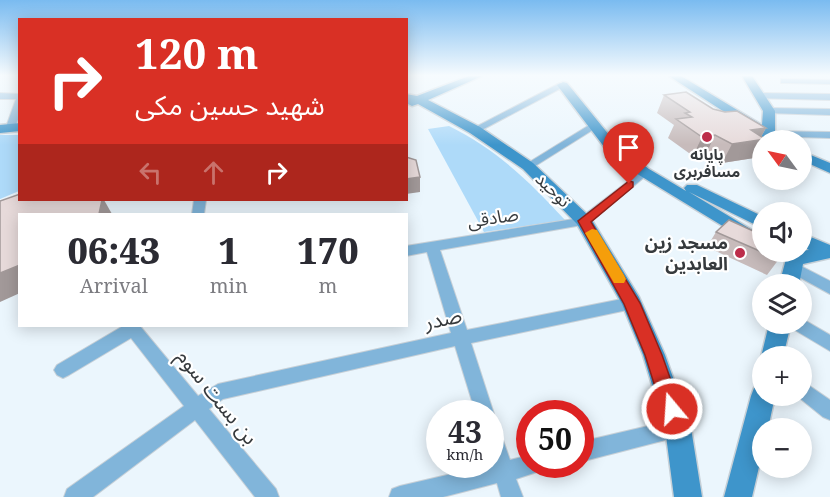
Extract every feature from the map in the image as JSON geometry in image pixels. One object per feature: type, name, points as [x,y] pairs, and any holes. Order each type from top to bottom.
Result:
[{"type":"main road","name":"توحید","points":[[412,99],[475,130],[528,166],[584,221],[632,303],[654,355],[678,428],[688,497]]},
{"type":"main road","points":[[578,99],[594,126],[614,149],[644,172],[752,238]]},
{"type":"main road","points":[[583,99],[641,157],[669,176],[752,218]]},
{"type":"main road","points":[[713,99],[761,130]]},
{"type":"main road","points":[[762,99],[769,111],[772,130]]},
{"type":"main road","points":[[812,160],[830,169]]},
{"type":"main road","points":[[812,245],[830,252]]},
{"type":"main road","points":[[793,265],[830,252]]},
{"type":"main road","points":[[738,497],[761,406]]},
{"type":"street","points":[[475,130],[531,99]]},
{"type":"street","points":[[13,127],[18,106]]},
{"type":"street","points":[[769,111],[830,112]]},
{"type":"street","points":[[528,166],[594,126]]},
{"type":"street","points":[[812,136],[830,135]]},
{"type":"street","points":[[584,221],[644,172]]},
{"type":"street","name":"صادقی","points":[[408,251],[584,221]]},
{"type":"street","points":[[432,246],[481,400]]},
{"type":"street","points":[[793,265],[830,288]]},
{"type":"street","name":"صدر","points":[[75,497],[218,392],[632,303]]},
{"type":"street","points":[[63,370],[133,327]]},
{"type":"street","name":"بن بست سوم","points":[[133,327],[268,497]]},
{"type":"street","points":[[812,332],[830,344]]},
{"type":"street","points":[[812,397],[830,411]]},
{"type":"street","points":[[594,449],[678,428]]},
{"type":"street","points":[[512,497],[504,472],[516,469]]},
{"type":"street","points":[[400,497],[479,478]]},
{"type":"shaded area","points":[[449,126],[482,145],[511,167],[565,220],[484,232],[428,129]]},
{"type":"shaded area","points":[[0,135],[18,135],[18,191],[0,199]]},
{"type":"building","points":[[670,99],[697,99],[713,109],[725,112],[737,111],[766,128],[751,130],[752,141],[732,144],[715,135],[702,137],[676,119],[692,117],[685,113],[690,112]]},
{"type":"building","points":[[408,158],[416,160],[420,177],[408,179]]},
{"type":"building","points":[[18,195],[18,201],[102,201],[99,213],[18,213],[18,266],[0,273],[0,201]]},
{"type":"building","points":[[729,220],[752,230],[752,248],[716,232]]},
{"type":"slow traffic","points":[[592,233],[619,279]]},
{"type":"place","name":"پایانه مسافربری","points":[[707,137]]},
{"type":"place","name":"مسجد زین العابدین","points":[[740,253]]},
{"type":"route","points":[[629,184],[584,221],[632,303],[654,355],[672,409]]}]
